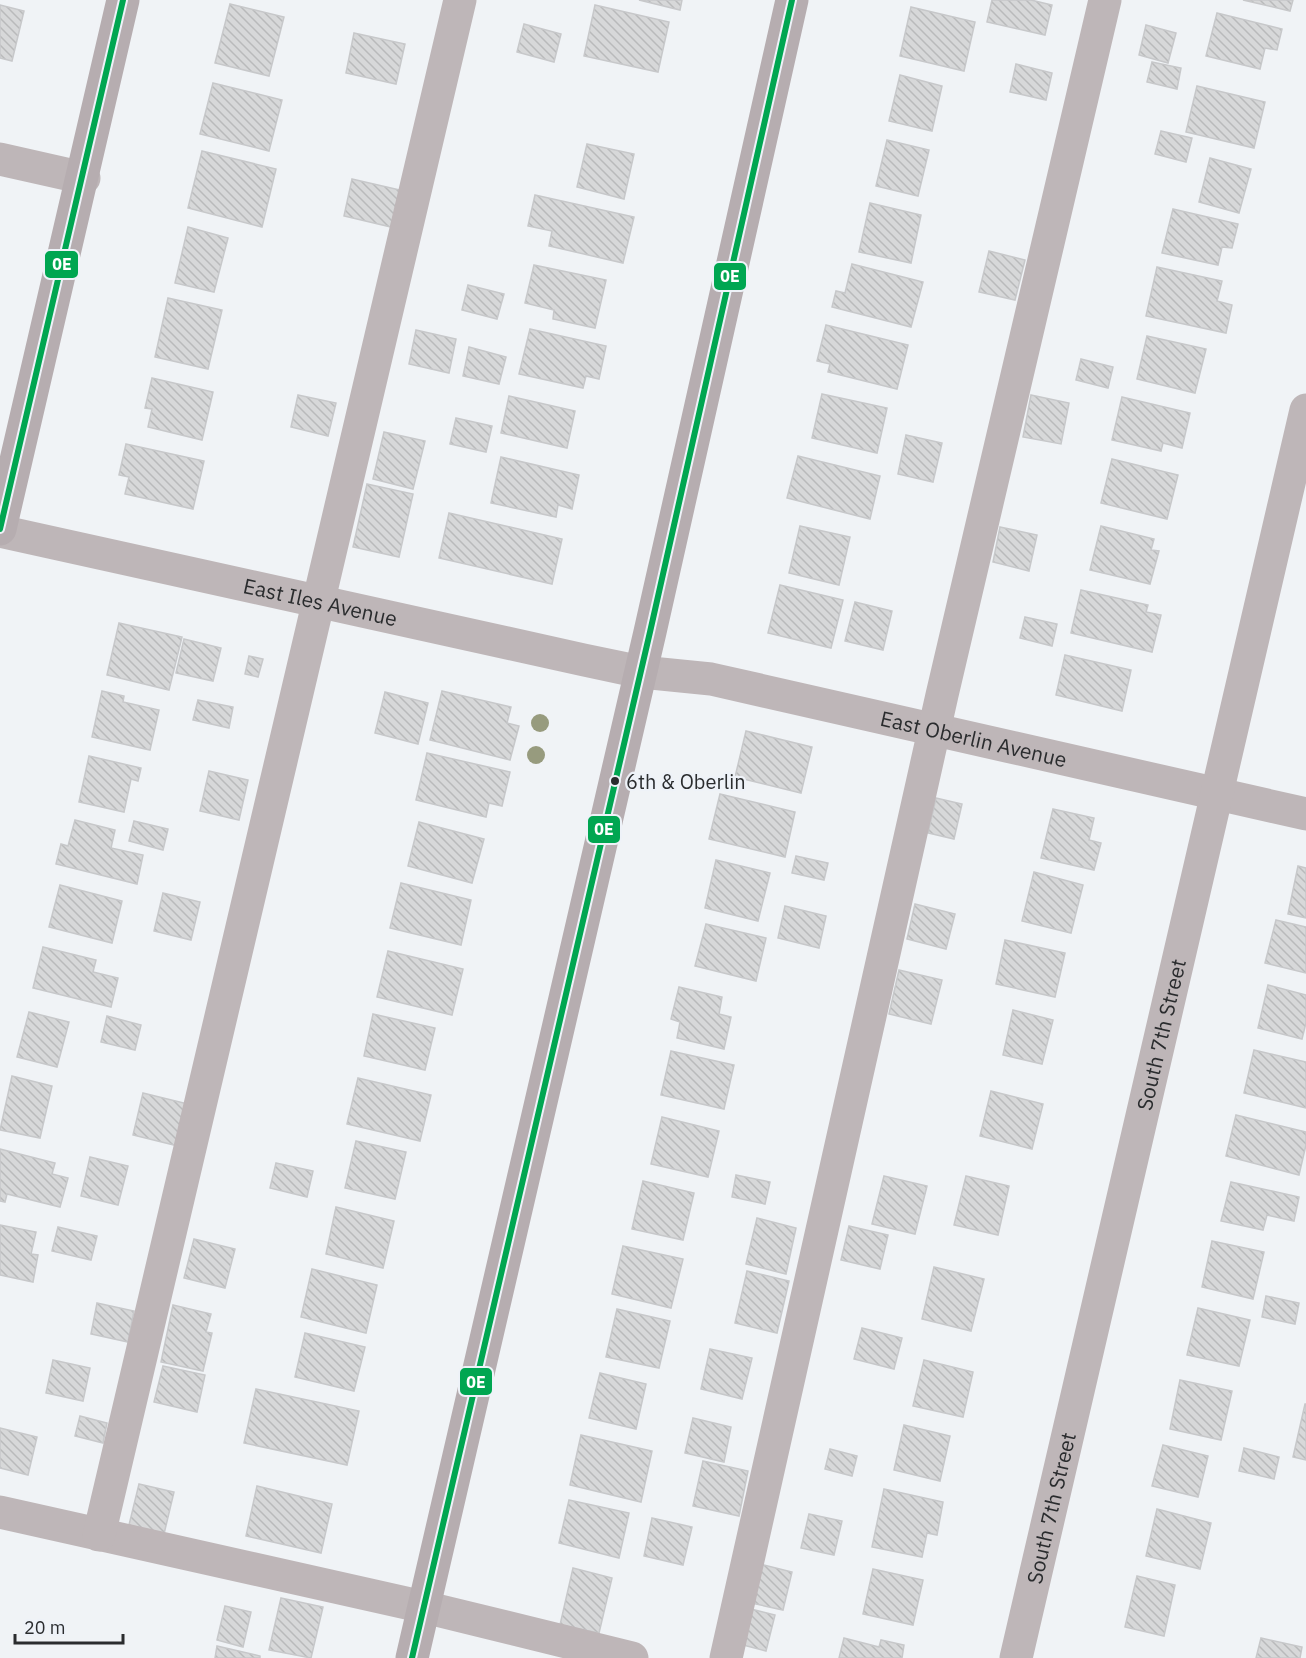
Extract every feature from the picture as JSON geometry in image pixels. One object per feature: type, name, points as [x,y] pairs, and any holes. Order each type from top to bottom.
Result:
[{"type":"main road","points":[[0,530],[84,178],[123,0]]},
{"type":"main road","points":[[412,1658],[641,672],[792,0]]},
{"type":"street","points":[[99,1535],[460,0]]},
{"type":"street","points":[[726,1658],[934,729],[1105,0]]},
{"type":"street","points":[[0,159],[84,178]]},
{"type":"street","name":"South 7th Street","points":[[1016,1658],[1306,410]]},
{"type":"street","name":"East Iles Avenue","points":[[0,530],[319,603],[641,672]]},
{"type":"street","name":"East Oberlin Avenue","points":[[641,672],[711,679],[1306,814]]},
{"type":"street","points":[[0,1512],[424,1607],[632,1658]]},
{"type":"building","points":[[639,0],[682,0],[680,10]]},
{"type":"building","points":[[992,0],[1031,0],[1052,5],[1045,35],[987,22]]},
{"type":"building","points":[[1243,0],[1293,0],[1290,11]]},
{"type":"building","points":[[230,4],[284,17],[269,76],[215,63]]},
{"type":"building","points":[[0,5],[24,11],[12,61],[0,58]]},
{"type":"building","points":[[595,5],[669,22],[658,72],[584,56]]},
{"type":"building","points":[[911,7],[975,22],[964,71],[900,56]]},
{"type":"building","points":[[1217,13],[1282,29],[1277,50],[1265,48],[1260,69],[1206,56]]},
{"type":"building","points":[[524,24],[561,34],[554,62],[517,52]]},
{"type":"building","points":[[1146,25],[1176,33],[1168,63],[1139,55]]},
{"type":"building","points":[[354,33],[405,44],[396,84],[346,73]]},
{"type":"building","points":[[1152,62],[1181,68],[1177,89],[1147,82]]},
{"type":"building","points":[[1016,64],[1052,73],[1046,100],[1010,92]]},
{"type":"building","points":[[900,75],[942,86],[932,131],[889,121]]},
{"type":"building","points":[[213,83],[282,100],[269,151],[200,134]]},
{"type":"building","points":[[1197,86],[1265,102],[1254,148],[1186,132]]},
{"type":"building","points":[[1161,131],[1192,138],[1186,162],[1155,154]]},
{"type":"building","points":[[887,140],[929,150],[918,196],[876,186]]},
{"type":"building","points":[[587,144],[634,154],[624,199],[577,187]]},
{"type":"building","points":[[202,151],[276,169],[262,227],[188,208]]},
{"type":"building","points":[[1210,158],[1251,169],[1239,213],[1199,202]]},
{"type":"building","points":[[352,179],[400,190],[391,227],[344,216]]},
{"type":"building","points":[[535,195],[634,217],[623,263],[549,246],[552,231],[528,226]]},
{"type":"building","points":[[870,203],[921,215],[911,263],[859,252]]},
{"type":"building","points":[[1173,209],[1238,224],[1232,248],[1222,247],[1218,265],[1162,253]]},
{"type":"building","points":[[188,227],[228,238],[214,292],[175,283]]},
{"type":"building","points":[[989,251],[1025,260],[1015,300],[979,292]]},
{"type":"building","points":[[852,264],[923,282],[911,327],[832,307],[836,291],[845,293]]},
{"type":"building","points":[[534,265],[606,280],[595,328],[553,319],[554,310],[525,303]]},
{"type":"building","points":[[1157,267],[1222,281],[1217,301],[1232,305],[1226,333],[1146,316]]},
{"type":"building","points":[[468,285],[504,294],[497,319],[462,310]]},
{"type":"building","points":[[168,298],[222,310],[208,369],[155,357]]},
{"type":"building","points":[[826,325],[908,345],[897,389],[828,372],[830,364],[817,361]]},
{"type":"building","points":[[530,329],[606,346],[599,379],[586,376],[583,388],[519,374]]},
{"type":"building","points":[[416,330],[456,339],[449,373],[409,364]]},
{"type":"building","points":[[1147,336],[1206,349],[1195,393],[1137,379]]},
{"type":"building","points":[[469,347],[506,357],[499,384],[463,376]]},
{"type":"building","points":[[1081,359],[1113,367],[1108,388],[1076,380]]},
{"type":"building","points":[[152,378],[213,392],[202,440],[148,427],[152,409],[145,408]]},
{"type":"building","points":[[822,394],[887,408],[877,453],[812,438]]},
{"type":"building","points":[[298,395],[336,403],[328,436],[291,427]]},
{"type":"building","points":[[1031,395],[1069,403],[1061,444],[1023,437]]},
{"type":"building","points":[[509,396],[575,411],[567,448],[501,433]]},
{"type":"building","points":[[1122,397],[1190,413],[1182,448],[1163,443],[1161,451],[1112,440]]},
{"type":"building","points":[[456,418],[492,426],[486,452],[450,444]]},
{"type":"building","points":[[384,432],[425,441],[413,489],[373,479]]},
{"type":"building","points":[[906,435],[942,443],[933,482],[898,474]]},
{"type":"building","points":[[126,444],[204,461],[193,509],[125,494],[129,477],[119,475]]},
{"type":"building","points":[[798,456],[880,476],[870,519],[787,498]]},
{"type":"building","points":[[501,457],[579,475],[572,509],[558,505],[556,517],[491,503]]},
{"type":"building","points":[[1112,459],[1178,475],[1167,519],[1101,503]]},
{"type":"building","points":[[367,484],[413,494],[399,557],[353,547]]},
{"type":"building","points":[[449,513],[562,539],[552,584],[439,558]]},
{"type":"building","points":[[800,526],[850,537],[839,585],[789,573]]},
{"type":"building","points":[[1101,526],[1154,539],[1151,550],[1159,551],[1150,584],[1090,570]]},
{"type":"building","points":[[1000,527],[1037,535],[1029,571],[993,562]]},
{"type":"building","points":[[780,585],[843,600],[831,648],[768,633]]},
{"type":"building","points":[[1081,590],[1148,605],[1146,612],[1161,615],[1152,652],[1071,633]]},
{"type":"building","points":[[855,602],[892,611],[883,650],[845,641]]},
{"type":"building","points":[[1025,617],[1057,624],[1052,646],[1020,638]]},
{"type":"building","points":[[119,623],[182,637],[169,690],[107,675]]},
{"type":"building","points":[[184,639],[221,648],[213,681],[176,673]]},
{"type":"building","points":[[1065,655],[1131,670],[1122,711],[1056,695]]},
{"type":"building","points":[[249,656],[263,659],[258,677],[245,674]]},
{"type":"building","points":[[102,691],[124,696],[123,702],[159,710],[150,750],[92,737]]},
{"type":"building","points":[[442,691],[511,707],[507,723],[519,726],[510,760],[430,740]]},
{"type":"building","points":[[385,692],[428,703],[418,744],[375,733]]},
{"type":"building","points":[[198,700],[233,707],[229,728],[193,720]]},
{"type":"building","points":[[746,731],[812,747],[801,793],[735,777]]},
{"type":"building","points":[[427,753],[510,772],[502,806],[489,803],[486,817],[416,800]]},
{"type":"building","points":[[89,756],[141,768],[138,781],[131,779],[124,812],[79,802]]},
{"type":"building","points":[[209,771],[248,780],[239,820],[200,811]]},
{"type":"building","points":[[720,794],[795,812],[785,857],[709,839]]},
{"type":"building","points":[[936,798],[962,804],[954,839],[928,833]]},
{"type":"building","points":[[1053,809],[1094,818],[1089,840],[1101,843],[1094,870],[1041,858]]},
{"type":"building","points":[[75,820],[115,830],[111,848],[143,855],[137,884],[56,864],[61,844],[68,846]]},
{"type":"building","points":[[134,821],[168,829],[163,850],[129,841]]},
{"type":"building","points":[[419,822],[484,839],[472,883],[408,866]]},
{"type":"building","points":[[796,856],[828,863],[824,880],[792,873]]},
{"type":"building","points":[[716,860],[770,873],[758,921],[705,908]]},
{"type":"building","points":[[1298,866],[1306,868],[1306,918],[1288,914]]},
{"type":"building","points":[[1034,872],[1083,885],[1071,933],[1022,921]]},
{"type":"building","points":[[401,883],[471,900],[461,945],[390,928]]},
{"type":"building","points":[[60,885],[122,901],[112,943],[49,927]]},
{"type":"building","points":[[163,893],[200,902],[191,940],[154,931]]},
{"type":"building","points":[[915,904],[955,914],[946,949],[907,939]]},
{"type":"building","points":[[785,906],[826,916],[819,948],[778,938]]},
{"type":"building","points":[[1276,920],[1306,927],[1306,973],[1265,963]]},
{"type":"building","points":[[706,924],[766,938],[756,981],[695,966]]},
{"type":"building","points":[[1005,940],[1065,953],[1055,997],[996,984]]},
{"type":"building","points":[[43,947],[96,960],[93,972],[118,978],[111,1007],[33,988]]},
{"type":"building","points":[[388,951],[463,969],[452,1015],[377,997]]},
{"type":"building","points":[[899,970],[942,980],[931,1024],[889,1014]]},
{"type":"building","points":[[1268,985],[1306,995],[1306,1023],[1302,1039],[1258,1028]]},
{"type":"building","points":[[679,987],[722,997],[719,1014],[731,1017],[724,1049],[677,1038],[680,1022],[671,1019]]},
{"type":"building","points":[[1013,1010],[1053,1020],[1042,1064],[1003,1055]]},
{"type":"building","points":[[29,1012],[69,1022],[57,1067],[17,1057]]},
{"type":"building","points":[[373,1014],[435,1028],[425,1070],[364,1056]]},
{"type":"building","points":[[107,1016],[141,1025],[135,1050],[101,1042]]},
{"type":"building","points":[[1254,1050],[1306,1062],[1306,1108],[1244,1093]]},
{"type":"building","points":[[671,1051],[734,1065],[724,1109],[661,1095]]},
{"type":"building","points":[[12,1076],[52,1086],[40,1138],[0,1130]]},
{"type":"building","points":[[358,1078],[431,1095],[420,1141],[347,1124]]},
{"type":"building","points":[[991,1091],[1043,1104],[1032,1149],[980,1136]]},
{"type":"building","points":[[143,1093],[188,1104],[178,1146],[133,1135]]},
{"type":"building","points":[[1236,1115],[1306,1132],[1306,1145],[1299,1175],[1226,1156]]},
{"type":"building","points":[[662,1117],[719,1131],[708,1177],[651,1164]]},
{"type":"building","points":[[356,1141],[406,1152],[395,1199],[345,1188]]},
{"type":"building","points":[[0,1149],[55,1163],[52,1174],[68,1178],[60,1207],[7,1194],[5,1202],[0,1201]]},
{"type":"building","points":[[90,1157],[128,1166],[118,1205],[81,1196]]},
{"type":"building","points":[[276,1163],[313,1171],[307,1197],[270,1188]]},
{"type":"building","points":[[736,1175],[770,1182],[765,1204],[732,1197]]},
{"type":"building","points":[[884,1176],[927,1186],[915,1234],[872,1224]]},
{"type":"building","points":[[966,1176],[1009,1186],[998,1235],[954,1225]]},
{"type":"building","points":[[643,1181],[694,1193],[683,1240],[632,1229]]},
{"type":"building","points":[[1231,1182],[1299,1197],[1294,1221],[1267,1215],[1263,1230],[1221,1221]]},
{"type":"building","points":[[336,1207],[394,1221],[383,1268],[326,1254]]},
{"type":"building","points":[[757,1218],[796,1228],[786,1274],[746,1264]]},
{"type":"building","points":[[0,1225],[36,1232],[31,1254],[38,1255],[33,1282],[0,1275]]},
{"type":"building","points":[[849,1226],[888,1235],[880,1269],[841,1260]]},
{"type":"building","points":[[58,1227],[97,1236],[91,1260],[52,1251]]},
{"type":"building","points":[[194,1239],[235,1249],[225,1288],[184,1278]]},
{"type":"building","points":[[1212,1241],[1264,1252],[1253,1299],[1202,1287]]},
{"type":"building","points":[[623,1246],[683,1259],[671,1308],[612,1294]]},
{"type":"building","points":[[934,1267],[984,1279],[971,1331],[922,1319]]},
{"type":"building","points":[[312,1269],[377,1285],[366,1333],[301,1317]]},
{"type":"building","points":[[747,1271],[789,1281],[777,1333],[735,1323]]},
{"type":"building","points":[[1266,1296],[1299,1303],[1295,1324],[1262,1317]]},
{"type":"building","points":[[97,1303],[134,1311],[128,1342],[91,1334]]},
{"type":"building","points":[[173,1305],[211,1314],[206,1332],[212,1333],[203,1371],[161,1362]]},
{"type":"building","points":[[1198,1308],[1250,1320],[1239,1366],[1187,1355]]},
{"type":"building","points":[[617,1309],[670,1321],[659,1368],[606,1357]]},
{"type":"building","points":[[862,1328],[902,1338],[894,1369],[854,1359]]},
{"type":"building","points":[[305,1333],[365,1347],[354,1391],[295,1377]]},
{"type":"building","points":[[710,1349],[752,1358],[742,1399],[701,1389]]},
{"type":"building","points":[[53,1360],[90,1368],[83,1401],[46,1393]]},
{"type":"building","points":[[924,1360],[973,1372],[963,1417],[913,1406]]},
{"type":"building","points":[[163,1366],[205,1375],[197,1412],[154,1402]]},
{"type":"building","points":[[600,1373],[646,1384],[636,1429],[589,1418]]},
{"type":"building","points":[[1180,1380],[1232,1391],[1221,1440],[1170,1429]]},
{"type":"building","points":[[256,1389],[359,1411],[347,1465],[244,1443]]},
{"type":"building","points":[[1306,1404],[1306,1460],[1293,1457]]},
{"type":"building","points":[[80,1416],[107,1423],[103,1443],[75,1436]]},
{"type":"building","points":[[693,1418],[731,1427],[724,1462],[685,1453]]},
{"type":"building","points":[[904,1425],[950,1436],[940,1481],[894,1470]]},
{"type":"building","points":[[0,1428],[37,1437],[28,1475],[0,1468]]},
{"type":"building","points":[[581,1435],[652,1451],[641,1502],[570,1485]]},
{"type":"building","points":[[1163,1445],[1208,1456],[1198,1497],[1152,1486]]},
{"type":"building","points":[[1244,1448],[1279,1457],[1274,1479],[1239,1471]]},
{"type":"building","points":[[830,1449],[857,1456],[852,1476],[825,1469]]},
{"type":"building","points":[[703,1461],[748,1471],[739,1516],[693,1506]]},
{"type":"building","points":[[139,1484],[174,1492],[164,1534],[129,1525]]},
{"type":"building","points":[[257,1486],[332,1504],[321,1553],[246,1536]]},
{"type":"building","points":[[884,1489],[943,1502],[937,1535],[927,1533],[922,1557],[872,1547]]},
{"type":"building","points":[[569,1500],[629,1513],[619,1558],[559,1543]]},
{"type":"building","points":[[1157,1509],[1211,1523],[1200,1569],[1146,1556]]},
{"type":"building","points":[[809,1514],[842,1521],[834,1555],[801,1548]]},
{"type":"building","points":[[652,1518],[692,1527],[683,1565],[644,1556]]},
{"type":"building","points":[[760,1564],[792,1572],[783,1610],[751,1603]]},
{"type":"building","points":[[573,1568],[612,1578],[599,1633],[560,1625]]},
{"type":"building","points":[[873,1569],[923,1580],[913,1625],[863,1614]]},
{"type":"building","points":[[1137,1576],[1175,1585],[1164,1636],[1125,1627]]},
{"type":"building","points":[[281,1598],[323,1607],[311,1658],[269,1650]]},
{"type":"building","points":[[225,1606],[251,1612],[243,1647],[217,1640]]},
{"type":"building","points":[[751,1609],[775,1615],[766,1651],[743,1645]]},
{"type":"building","points":[[844,1638],[879,1647],[881,1640],[904,1645],[902,1658],[839,1658]]},
{"type":"building","points":[[1261,1638],[1302,1647],[1300,1658],[1256,1658]]},
{"type":"building","points":[[217,1646],[260,1656],[260,1658],[215,1658]]},
{"type":"transit line","name":"0E","points":[[0,529],[123,0]]},
{"type":"transit line","name":"0E","points":[[412,1658],[650,632],[792,0]]},
{"type":"place","name":"6th & Oberlin","points":[[615,781]]}]
